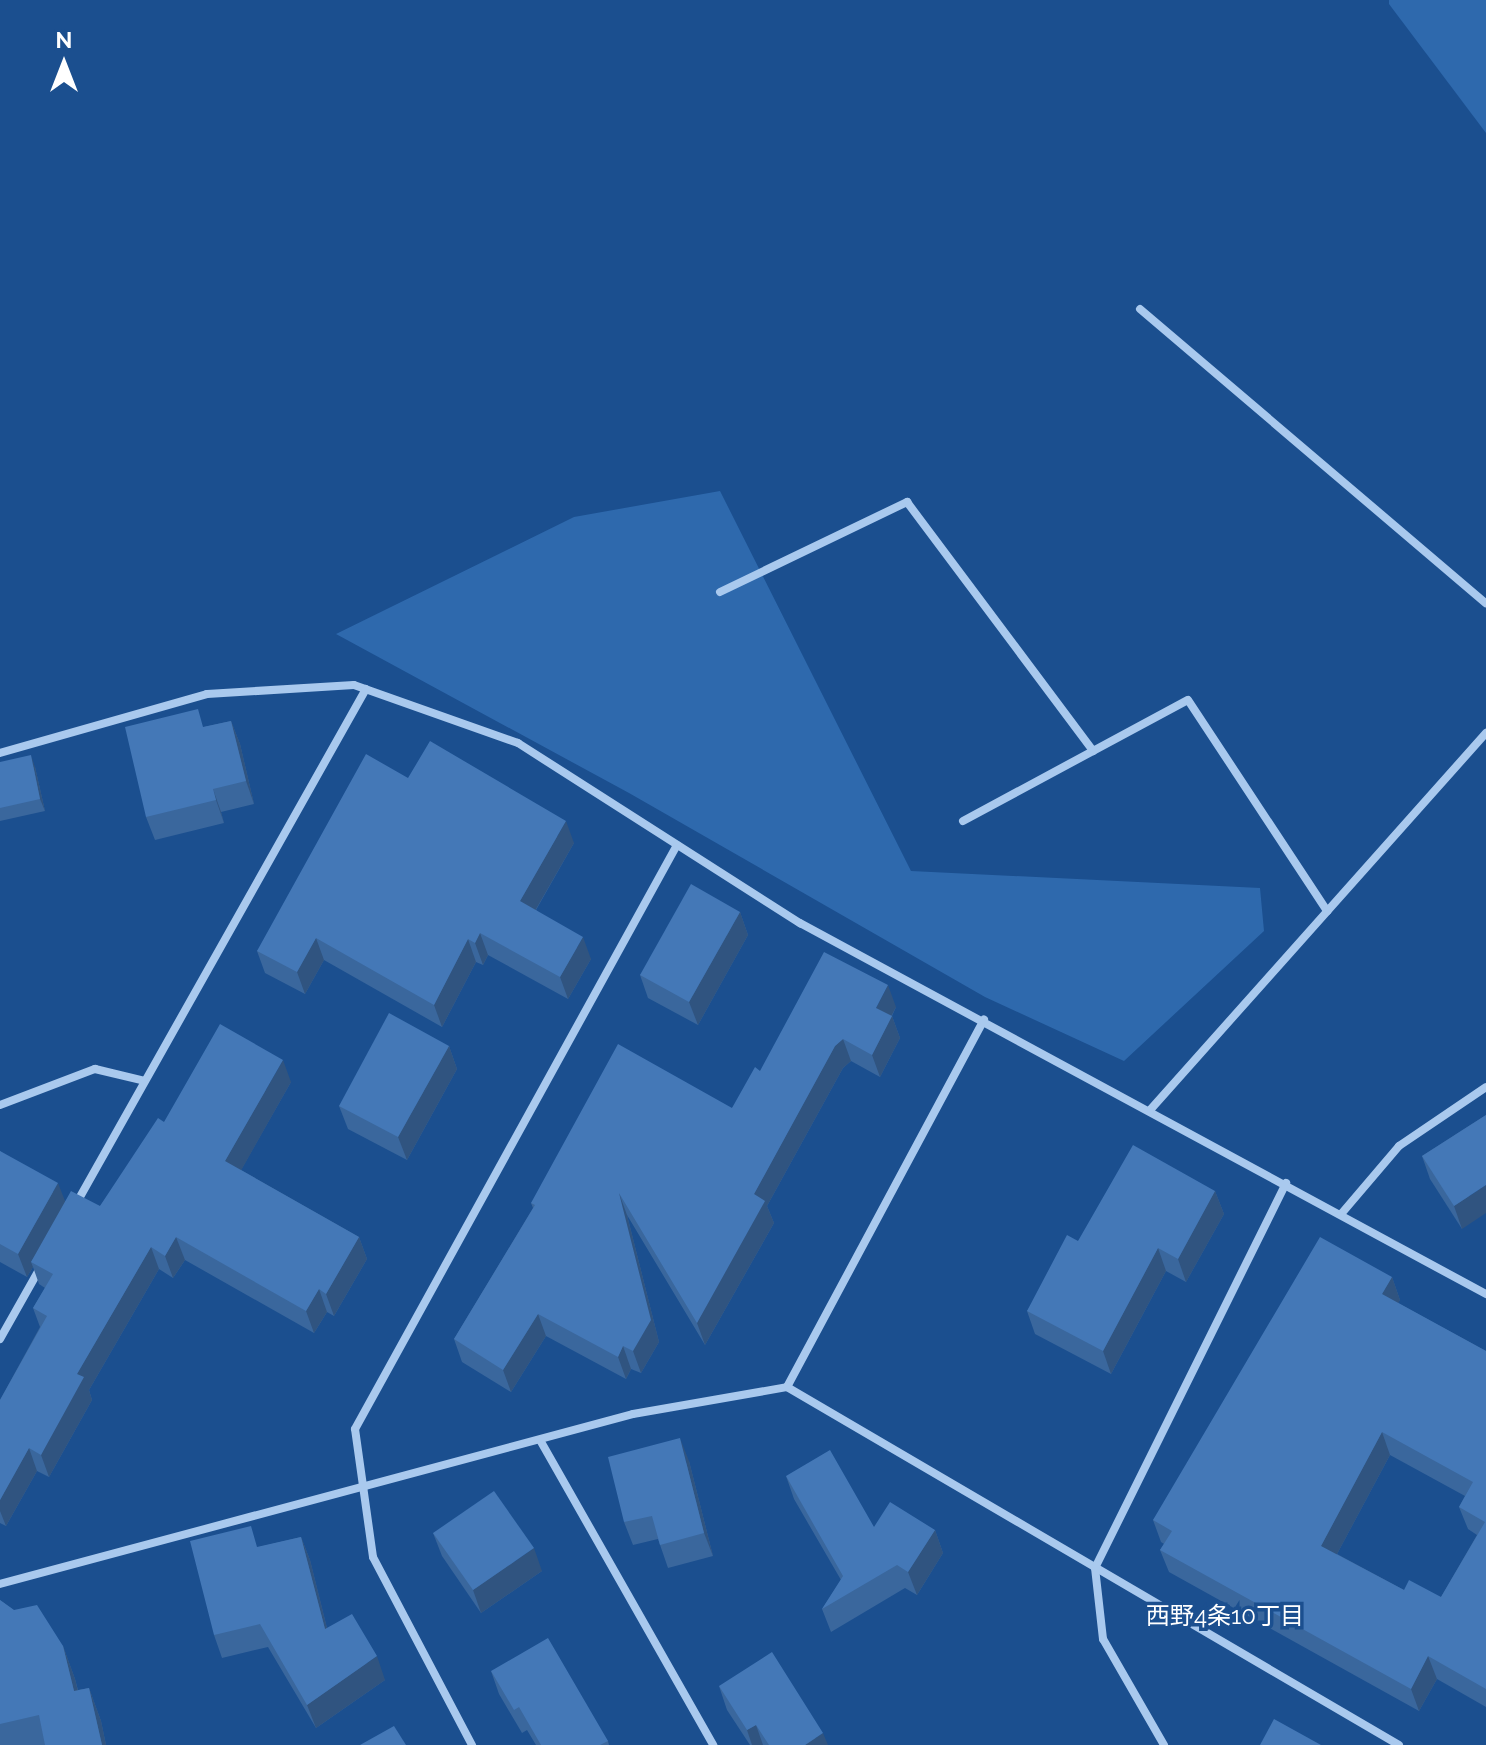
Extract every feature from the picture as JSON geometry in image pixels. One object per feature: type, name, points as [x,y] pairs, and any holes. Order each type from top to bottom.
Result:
[{"type":"street","points":[[1140,309],[1486,603]]},
{"type":"street","points":[[720,592],[907,502],[1093,751]]},
{"type":"street","points":[[0,753],[207,694],[354,685],[518,743],[800,923],[1151,1109],[1486,1294]]},
{"type":"street","points":[[69,1217],[366,689]]},
{"type":"street","points":[[963,821],[1188,700],[1327,911]]},
{"type":"street","points":[[1151,1109],[1486,733]]},
{"type":"street","points":[[472,1745],[373,1557],[355,1429],[677,845]]},
{"type":"street","points":[[787,1387],[984,1020]]},
{"type":"street","points":[[0,1105],[95,1069],[145,1081]]},
{"type":"street","points":[[1342,1213],[1399,1146],[1486,1087]]},
{"type":"street","points":[[1164,1745],[1103,1639],[1095,1568],[1286,1183]]},
{"type":"street","points":[[0,1339],[46,1258]]},
{"type":"street","points":[[0,1584],[633,1414],[787,1387],[1399,1745]]},
{"type":"street","points":[[540,1440],[713,1745]]},
{"type":"shaded area","points":[[1389,0],[1486,0],[1486,133],[1389,4]]},
{"type":"shaded area","points":[[720,491],[911,871],[1260,888],[1264,931],[1124,1061],[985,997],[629,793],[336,634],[574,517]]},
{"type":"building","points":[[198,709],[203,727],[231,721],[246,781],[213,789],[216,800],[146,817],[125,727]]},
{"type":"building","points":[[430,741],[566,821],[520,901],[583,937],[560,977],[480,933],[475,943],[468,939],[434,1005],[316,938],[297,972],[257,951],[366,754],[408,778]]},
{"type":"building","points":[[31,755],[40,799],[0,808],[0,762]]},
{"type":"building","points":[[691,884],[740,912],[689,1002],[640,975]]},
{"type":"building","points":[[824,952],[888,985],[876,1008],[892,1016],[872,1055],[843,1039],[835,1046],[754,1194],[765,1201],[697,1323],[619,1193],[651,1320],[633,1351],[623,1346],[618,1357],[538,1314],[503,1370],[454,1339],[535,1205],[531,1203],[618,1044],[732,1108],[755,1067],[760,1071]]},
{"type":"building","points":[[389,1013],[449,1046],[398,1137],[339,1106]]},
{"type":"building","points":[[220,1024],[283,1060],[225,1161],[359,1237],[326,1294],[319,1289],[306,1311],[176,1237],[165,1256],[151,1247],[77,1374],[84,1377],[41,1455],[29,1448],[0,1500],[0,1400],[47,1316],[33,1308],[53,1274],[31,1262],[71,1191],[100,1206],[158,1118],[164,1122]]},
{"type":"building","points":[[1486,1115],[1486,1185],[1454,1206],[1422,1156]]},
{"type":"building","points":[[1133,1145],[1215,1191],[1178,1259],[1158,1248],[1103,1351],[1027,1311],[1067,1235],[1078,1241]]},
{"type":"building","points":[[0,1151],[58,1183],[18,1254],[0,1244]]},
{"type":"building","points":[[1320,1237],[1392,1277],[1382,1294],[1486,1351],[1486,1689],[1428,1656],[1411,1689],[1160,1550],[1172,1531],[1153,1520]],"holes":[[[1382,1432],[1473,1482],[1459,1507],[1485,1522],[1441,1597],[1409,1580],[1404,1590],[1321,1546]]]},
{"type":"building","points":[[680,1438],[704,1533],[660,1545],[652,1516],[624,1522],[608,1457]]},
{"type":"building","points":[[830,1450],[874,1527],[890,1502],[935,1530],[908,1572],[897,1565],[822,1609],[843,1576],[786,1476]]},
{"type":"building","points":[[494,1491],[534,1548],[473,1590],[433,1533]]},
{"type":"building","points":[[251,1526],[257,1547],[301,1537],[325,1629],[352,1614],[377,1656],[307,1705],[260,1624],[214,1635],[190,1541]]},
{"type":"building","points":[[0,1600],[14,1610],[37,1605],[63,1646],[74,1691],[89,1688],[102,1745],[45,1745],[39,1715],[0,1724]]},
{"type":"building","points":[[548,1638],[608,1741],[600,1745],[541,1745],[519,1707],[514,1710],[491,1671]]},
{"type":"building","points":[[772,1652],[823,1733],[805,1745],[769,1745],[756,1725],[747,1730],[719,1686]]},
{"type":"building","points":[[1274,1719],[1321,1745],[1260,1745]]},
{"type":"building","points":[[394,1726],[406,1745],[360,1745]]},
{"type":"district","name":"西野4条10丁目","points":[[1225,1616]]}]
